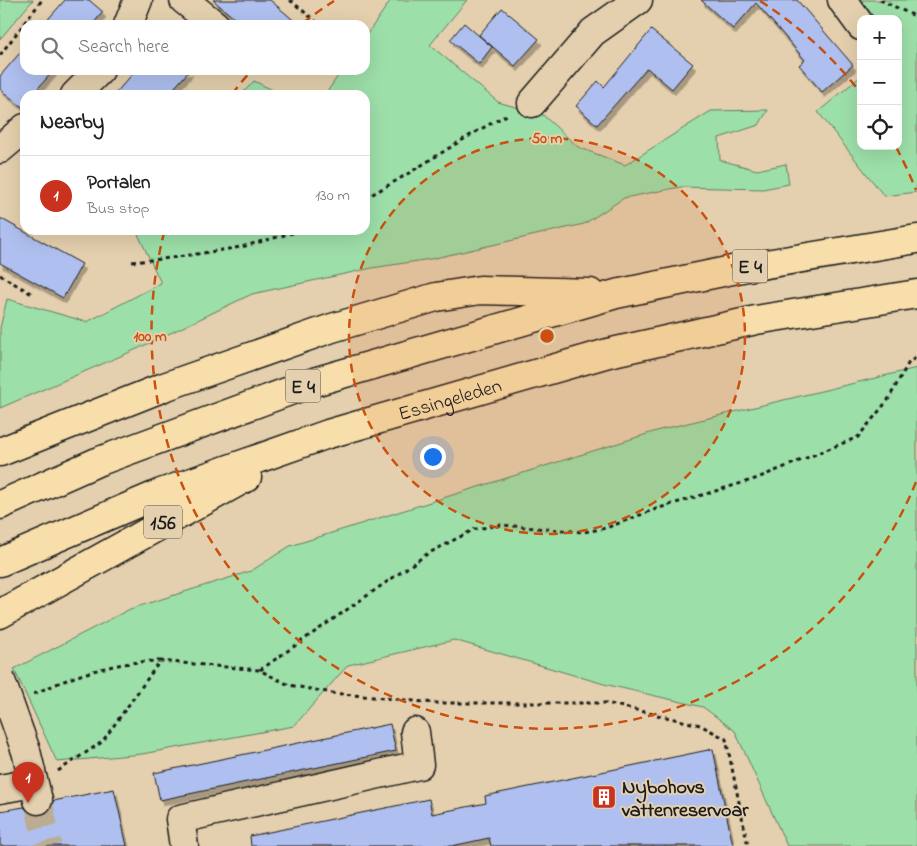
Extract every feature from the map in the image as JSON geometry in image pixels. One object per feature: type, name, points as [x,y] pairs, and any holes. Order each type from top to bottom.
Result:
[{"type":"highway","name":"E 4","points":[[0,505],[97,462],[314,382],[616,294],[742,268],[884,242],[917,239]]},
{"type":"highway","points":[[0,452],[164,387],[332,328],[436,297],[480,290],[616,294]]},
{"type":"highway","name":"Essingeleden","points":[[0,562],[161,493],[328,434],[608,353],[756,320],[888,297],[917,294]]},
{"type":"highway","name":"156","points":[[0,614],[128,541],[328,434]]},
{"type":"street","points":[[130,20],[138,0]]},
{"type":"street","points":[[184,0],[209,20]]},
{"type":"street","points":[[532,103],[593,32],[638,0]]},
{"type":"street","points":[[842,0],[857,21]]},
{"type":"street","points":[[80,90],[95,75]]},
{"type":"street","points":[[0,149],[20,132]]},
{"type":"street","points":[[0,678],[26,751],[36,792],[0,788]]},
{"type":"street","points":[[184,846],[180,819],[420,765],[414,732]]},
{"type":"path","points":[[27,20],[42,0]]},
{"type":"path","points":[[290,0],[314,20]]},
{"type":"path","points":[[880,0],[917,17]]},
{"type":"path","points":[[0,55],[20,29]]},
{"type":"path","points":[[370,195],[430,161],[478,130],[532,103]]},
{"type":"path","points":[[132,262],[241,247],[285,235]]},
{"type":"path","points":[[0,275],[32,294]]},
{"type":"path","points":[[259,670],[427,554],[475,529],[501,525],[584,532],[606,528],[656,509],[755,479],[858,437],[888,400],[909,362],[917,357]]},
{"type":"path","points":[[32,695],[65,680],[134,661],[160,661]]},
{"type":"green space","points":[[0,0],[33,0],[0,39]]},
{"type":"green space","points":[[391,0],[467,0],[430,45],[498,102],[543,115],[578,147],[625,165],[711,111],[768,110],[759,125],[719,138],[720,160],[757,170],[786,164],[789,184],[763,189],[680,187],[624,198],[584,224],[431,259],[372,268],[252,294],[137,349],[0,408],[0,328],[7,299],[87,322],[161,283],[138,235],[370,235],[370,90],[328,90],[339,75],[370,75],[370,30]]},
{"type":"green space","points":[[861,0],[917,0],[917,192],[884,196],[818,112],[857,79],[857,150],[902,150],[902,15],[872,15]]},
{"type":"green space","points":[[254,81],[273,90],[246,90]]},
{"type":"green space","points":[[917,368],[917,846],[787,846],[735,731],[703,707],[604,684],[454,640],[348,665],[294,726],[142,754],[57,762],[14,669],[130,609],[251,571],[290,546],[663,429]]},
{"type":"building","points":[[65,0],[89,0],[103,12],[96,20],[47,20]]},
{"type":"building","points":[[213,0],[270,0],[293,20],[236,20]]},
{"type":"building","points":[[701,0],[797,0],[853,65],[822,92],[799,65],[805,60],[756,3],[733,29]]},
{"type":"building","points":[[502,8],[539,39],[515,66],[479,35]]},
{"type":"building","points":[[464,23],[492,47],[479,64],[450,40]]},
{"type":"building","points":[[651,30],[693,64],[672,89],[647,68],[597,125],[576,106],[598,81],[604,87]]},
{"type":"building","points":[[20,53],[20,75],[50,75],[36,90],[20,90],[20,105],[0,89],[0,76]]},
{"type":"building","points":[[132,75],[186,75],[172,90],[118,90]]},
{"type":"building","points":[[0,218],[20,229],[20,235],[30,235],[82,264],[63,298],[0,263]]},
{"type":"building","points":[[390,724],[396,751],[160,800],[154,773]]},
{"type":"building","name":"Nybohovs vattenreservoar","points":[[713,749],[733,846],[491,846],[489,838],[452,846],[251,846],[250,836],[429,799],[432,814],[486,803],[485,796]]},
{"type":"building","points":[[114,789],[127,846],[0,846],[0,811],[24,807],[33,815],[41,815],[49,811],[53,801]]},
{"type":"tunnel","points":[[38,800],[48,846]]},
{"type":"place","name":"Nybohovs vattenreservoar","points":[[604,797]]},
{"type":"place","name":"Portalen","points":[[28,803]]}]
